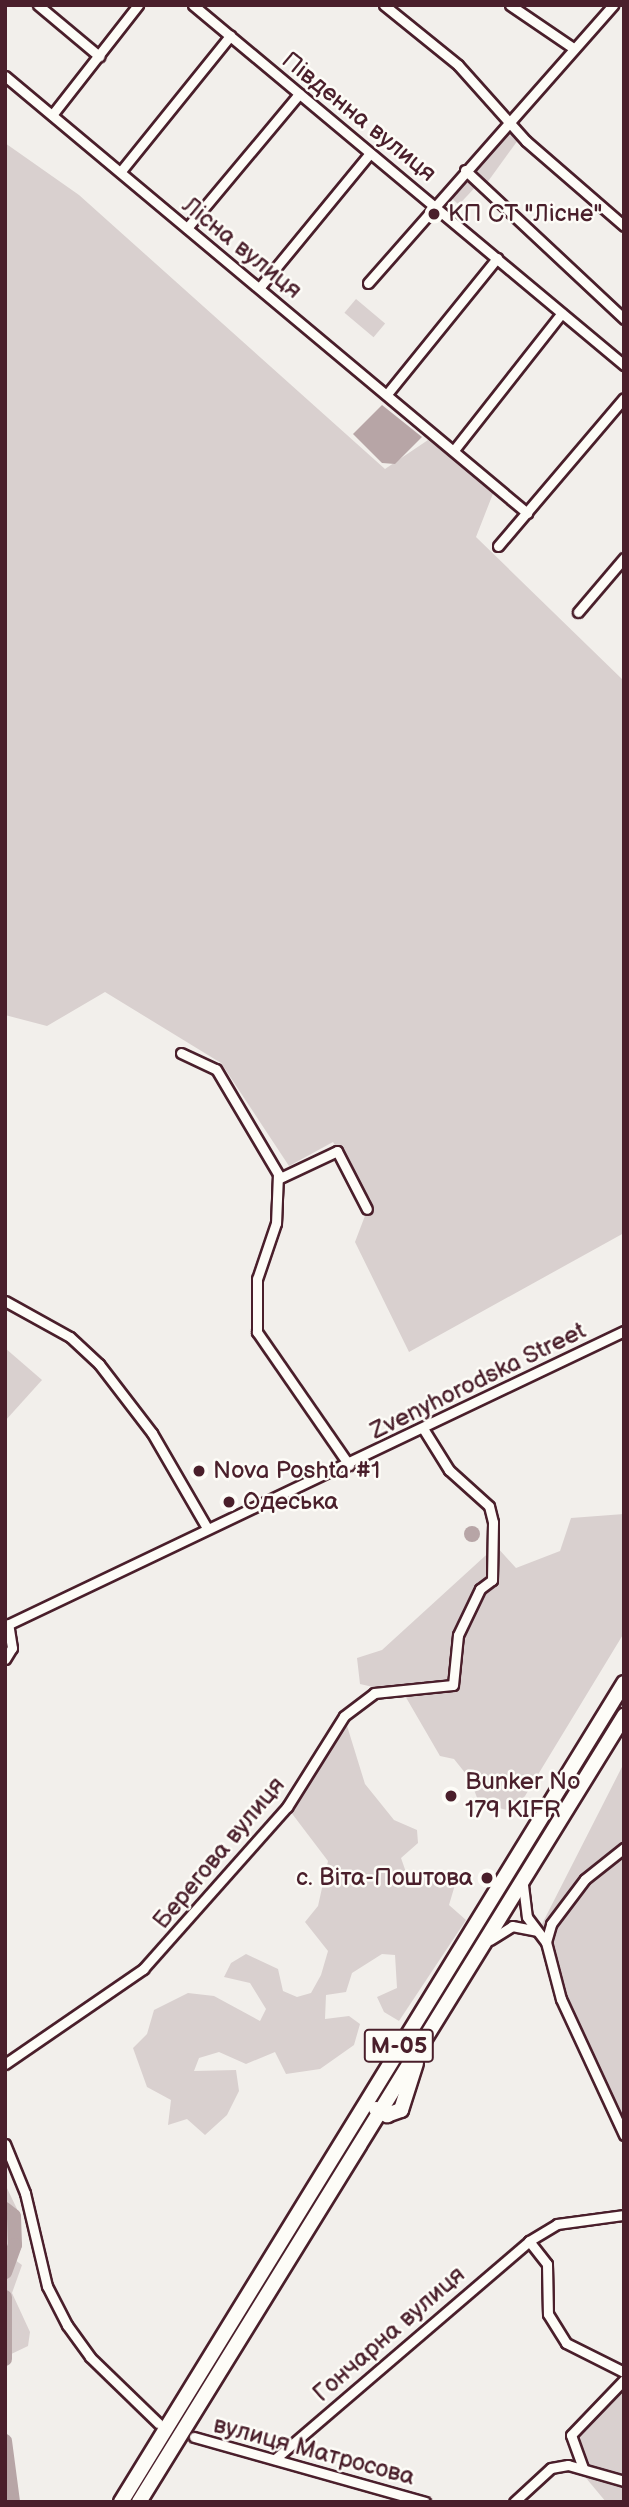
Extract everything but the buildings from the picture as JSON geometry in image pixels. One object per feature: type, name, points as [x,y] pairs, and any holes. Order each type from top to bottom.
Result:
[{"type":"highway","name":"М-05","points":[[121,2502],[159,2430],[177,2411],[624,1683]]},
{"type":"highway","name":"М-05","points":[[380,2113],[401,2110],[422,2043],[624,1716]]},
{"type":"highway","points":[[139,2502],[380,2113],[376,2093],[400,2044]]},
{"type":"street","points":[[38,5],[99,56]]},
{"type":"street","points":[[52,115],[138,5]]},
{"type":"street","name":"Південна вулиця","points":[[193,5],[435,204],[624,365]]},
{"type":"street","points":[[384,5],[458,65],[509,118],[526,141],[624,226]]},
{"type":"street","points":[[510,5],[573,48]]},
{"type":"street","points":[[368,283],[509,118],[613,5]]},
{"type":"street","points":[[121,171],[230,36]]},
{"type":"street","name":"Лісна вулиця","points":[[5,76],[527,513]]},
{"type":"street","points":[[187,228],[299,94]]},
{"type":"street","points":[[260,287],[370,153]]},
{"type":"street","name":"Південна вулиця","points":[[465,170],[624,319]]},
{"type":"street","points":[[387,394],[497,258]]},
{"type":"street","points":[[454,450],[562,313]]},
{"type":"street","points":[[498,546],[624,398]]},
{"type":"street","points":[[578,612],[624,558]]},
{"type":"street","points":[[181,1053],[216,1069],[280,1178],[337,1151],[367,1209]]},
{"type":"street","name":"Zvenyhorodska Street","points":[[280,1178],[276,1223],[257,1279],[257,1332],[349,1465]]},
{"type":"street","points":[[5,1301],[70,1337],[99,1364],[152,1433],[207,1528]]},
{"type":"street","name":"Zvenyhorodska Street","points":[[6,1625],[207,1528],[424,1430],[624,1331]]},
{"type":"street","name":"Берегова вулиця","points":[[5,2063],[143,1969],[287,1807],[344,1716],[374,1693],[453,1685],[458,1635],[480,1589],[492,1580],[493,1522],[489,1506],[449,1470],[424,1430]]},
{"type":"street","points":[[5,1659],[12,1648],[6,1625]]},
{"type":"street","points":[[624,1848],[585,1879],[551,1924],[547,1941],[561,1999],[624,2135]]},
{"type":"street","points":[[523,1883],[521,1902],[547,1941]]},
{"type":"street","points":[[480,1948],[512,1926],[539,1932]]},
{"type":"street","points":[[5,2144],[25,2193],[47,2286],[67,2325],[90,2357],[159,2430]]},
{"type":"street","name":"Гончарна вулиця","points":[[275,2459],[529,2241],[557,2224],[624,2215]]},
{"type":"street","points":[[529,2241],[547,2264],[548,2314],[566,2343],[624,2372]]},
{"type":"street","points":[[583,2468],[571,2435],[624,2380]]},
{"type":"street","name":"вулиця Матросова","points":[[194,2437],[425,2502]]},
{"type":"street","points":[[514,2502],[551,2468],[583,2468],[624,2481]]},
{"type":"shaded area","points":[[504,127],[519,138],[487,183],[472,171]]},
{"type":"shaded area","points":[[5,143],[79,195],[385,469],[428,440],[494,491],[476,537],[624,681],[624,1233],[409,1352],[355,1242],[371,1200],[333,1142],[289,1166],[221,1063],[105,992],[47,1026],[5,1015]]},
{"type":"shaded area","points":[[462,175],[475,187],[459,205],[446,193]]},
{"type":"shaded area","points":[[356,299],[385,323],[374,337],[344,313]]},
{"type":"shaded area","points":[[382,405],[422,437],[395,464],[382,463],[353,434]]},
{"type":"shaded area","points":[[5,1348],[42,1380],[5,1421]]},
{"type":"shaded area","points":[[624,1514],[624,1633],[525,1796],[511,1811],[479,1803],[470,1779],[454,1759],[440,1756],[404,1694],[360,1684],[357,1658],[382,1650],[496,1546],[516,1568],[560,1551],[571,1518]]},
{"type":"shaded area","points":[[469,1526],[475,1526],[480,1534],[478,1540],[469,1542],[464,1537],[464,1531]]},
{"type":"shaded area","points":[[344,1716],[365,1784],[394,1820],[417,1830],[418,1843],[401,1858],[408,1878],[414,1883],[437,1871],[457,1878],[449,1905],[466,1920],[399,2021],[384,2012],[377,1997],[397,1988],[395,1955],[382,1954],[352,1973],[346,1992],[326,1995],[325,2019],[349,2016],[360,2024],[354,2045],[320,2069],[286,2074],[275,2052],[246,2064],[219,2052],[199,2058],[194,2071],[236,2070],[239,2091],[227,2115],[205,2135],[187,2119],[168,2125],[171,2100],[147,2087],[133,2048],[147,2034],[154,2010],[188,1993],[214,1996],[260,2021],[266,2009],[250,1983],[224,1977],[231,1963],[246,1954],[278,1969],[283,1991],[297,1997],[311,1993],[321,1975],[328,1951],[305,1922],[318,1906],[328,1861],[287,1807]]},
{"type":"shaded area","points":[[624,1763],[624,2125],[566,1998],[555,1948],[542,1924]]},
{"type":"shaded area","points":[[5,2184],[17,2209],[15,2260],[22,2265],[12,2293],[30,2332],[28,2346],[5,2357]]},
{"type":"shaded area","points":[[624,2384],[624,2502],[606,2502],[586,2478],[574,2439]]},
{"type":"waterway","points":[[5,2209],[14,2216],[15,2245],[5,2272]]},
{"type":"waterway","points":[[5,2297],[5,2359]]},
{"type":"waterway","points":[[5,2441],[13,2502]]},
{"type":"place","name":"КП СТ \"Лісне\"","points":[[434,214]]},
{"type":"place","name":"Nova Poshta #1","points":[[199,1471]]},
{"type":"place","name":"Одеська","points":[[229,1502]]},
{"type":"place","name":"Bunker No 179 KIFR","points":[[451,1796]]},
{"type":"place","name":"с. Віта-Поштова","points":[[487,1878]]}]
